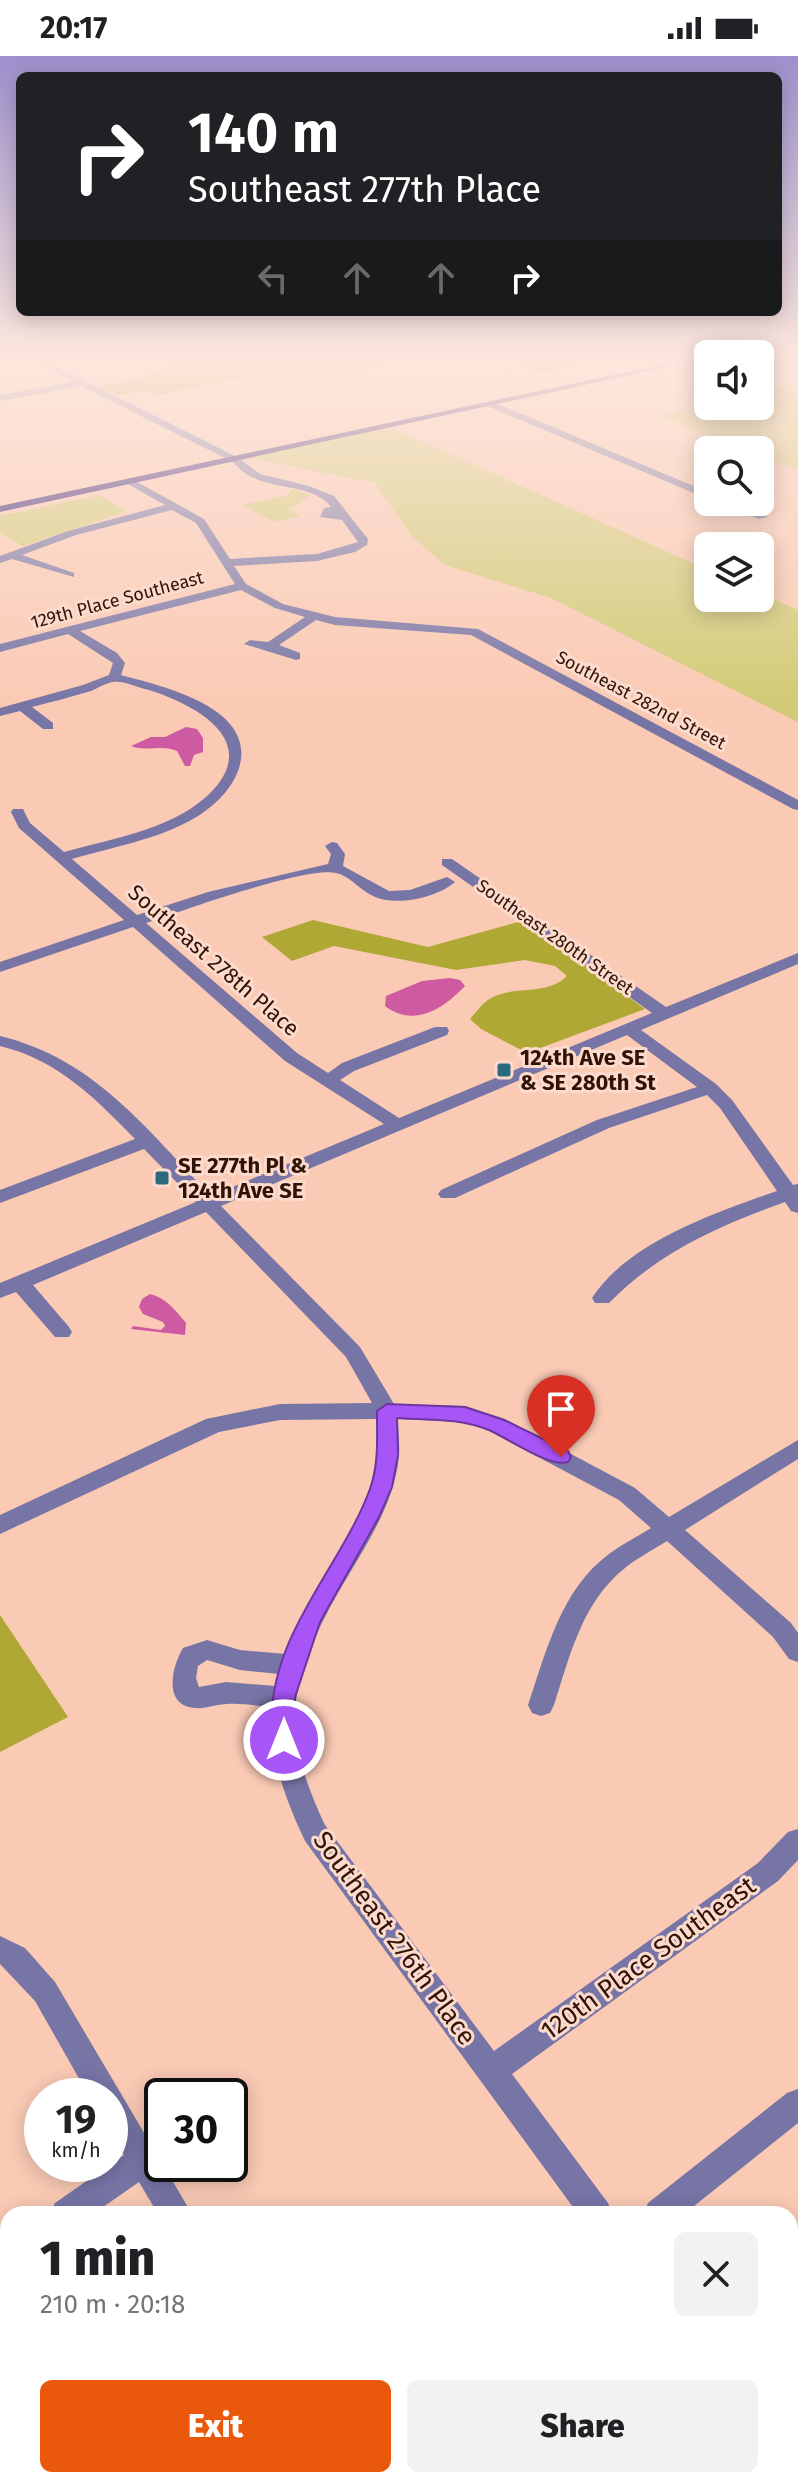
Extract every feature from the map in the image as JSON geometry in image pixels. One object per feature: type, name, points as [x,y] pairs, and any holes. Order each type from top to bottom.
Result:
[{"type":"main road","points":[[0,509],[156,475]]},
{"type":"street","points":[[225,563],[334,554],[357,548],[363,543],[343,513],[324,494],[266,480],[259,475]]},
{"type":"street","points":[[659,475],[694,490]]},
{"type":"street","points":[[130,481],[205,527],[242,586]]},
{"type":"street","points":[[0,560],[72,533],[174,506]]},
{"type":"street","points":[[13,556],[70,575]]},
{"type":"street","name":"Southeast 282nd Street","points":[[242,586],[279,606],[312,617],[353,624],[466,630],[487,637],[798,806]]},
{"type":"street","name":"129th Place Southeast","points":[[0,648],[242,586]]},
{"type":"street","points":[[270,646],[312,617]]},
{"type":"street","points":[[70,630],[113,656],[119,663],[114,677]]},
{"type":"street","points":[[250,644],[270,646],[296,656]]},
{"type":"street","points":[[0,712],[87,688],[114,677],[201,707],[224,727],[232,740],[235,767],[220,791],[205,805],[175,822],[61,857]]},
{"type":"street","points":[[22,706],[48,726]]},
{"type":"street","name":"Southeast 278th Place","points":[[18,812],[24,825],[291,1057],[396,1124]]},
{"type":"street","points":[[332,846],[338,854],[335,868]]},
{"type":"street","name":"Southeast 280th Street","points":[[447,862],[663,1013]]},
{"type":"street","points":[[1,965],[213,895],[306,871],[335,868],[390,896],[410,894],[447,882]]},
{"type":"street","points":[[0,1291],[798,958]]},
{"type":"street","name":"Southeast 280th Street","points":[[628,1028],[710,1088],[726,1104],[794,1197]]},
{"type":"street","points":[[329,1080],[348,1067],[441,1031]]},
{"type":"street","points":[[0,1041],[48,1056],[76,1072],[353,1352],[372,1380],[387,1411]]},
{"type":"street","points":[[448,1194],[603,1124],[710,1088]]},
{"type":"street","points":[[0,1197],[147,1141]]},
{"type":"street","points":[[602,1298],[621,1277],[650,1255],[700,1227],[794,1197]]},
{"type":"street","points":[[20,1283],[62,1332]]},
{"type":"street","name":"Southeast 276th Place","points":[[387,1411],[388,1455],[381,1487],[369,1517],[310,1621],[284,1697],[284,1740],[295,1790],[315,1833],[591,2206]]},
{"type":"street","points":[[0,1525],[214,1425],[280,1412],[465,1414],[497,1425],[627,1494],[670,1528],[782,1630],[798,1652]]},
{"type":"street","points":[[541,1705],[568,1625],[583,1594],[597,1577],[617,1561],[798,1448]]},
{"type":"street","points":[[284,1697],[226,1693],[195,1698],[185,1690],[182,1681],[192,1655],[207,1650],[240,1660],[294,1665]]},
{"type":"street","name":"120th Place Southeast","points":[[492,2070],[768,1872],[798,1841]]},
{"type":"street","points":[[0,1949],[14,1954],[34,1974],[95,2078]]},
{"type":"street","points":[[669,2206],[796,2109]]},
{"type":"street","points":[[78,2206],[144,2160],[128,2133]]},
{"type":"street","points":[[157,2182],[171,2206]]},
{"type":"shaded area","points":[[337,475],[498,475],[694,564],[694,612],[774,612],[774,599],[798,610],[798,722],[551,598],[445,565],[410,534],[375,483]]},
{"type":"shaded area","points":[[292,489],[311,495],[289,509],[300,516],[273,522],[242,505],[288,495]]},
{"type":"shaded area","points":[[99,495],[127,511],[23,546],[0,533],[0,516]]},
{"type":"shaded area","points":[[186,727],[197,729],[203,738],[203,752],[194,755],[190,766],[185,766],[177,751],[131,746],[151,737],[165,737]]},
{"type":"shaded area","points":[[313,920],[428,947],[522,921],[645,1009],[527,1053],[481,1029],[470,1019],[493,997],[559,982],[567,976],[555,966],[525,960],[456,970],[334,946],[292,961],[262,937]]},
{"type":"shaded area","points":[[460,980],[465,986],[428,1013],[407,1015],[385,1006],[386,996],[422,981]]},
{"type":"shaded area","points":[[150,1294],[166,1302],[179,1314],[186,1323],[185,1335],[131,1329],[133,1326],[161,1330],[165,1326],[163,1322],[143,1314],[139,1307],[142,1299]]},
{"type":"shaded area","points":[[0,1615],[68,1717],[0,1752]]},
{"type":"place","name":"124th Ave SE & SE 280th St","points":[[504,1070]]},
{"type":"place","name":"SE 277th Pl & 124th Ave SE","points":[[162,1178]]},
{"type":"route","points":[[284,1740],[284,1697],[310,1621],[369,1517],[381,1487],[388,1455],[387,1411],[465,1414],[497,1425],[561,1457]]}]
